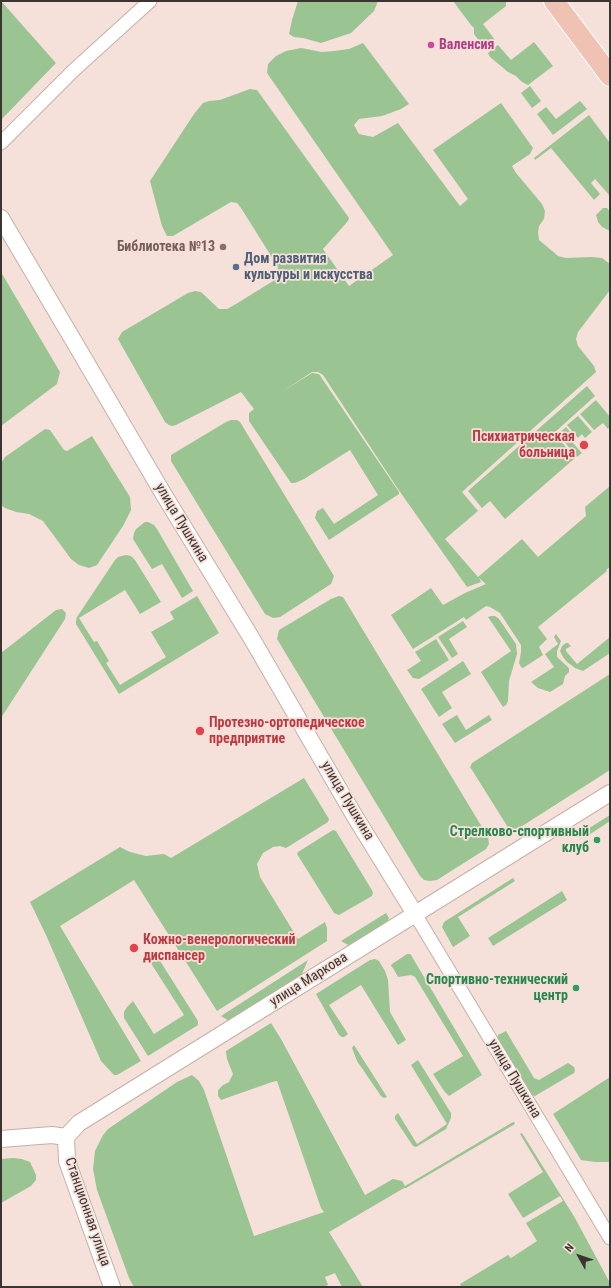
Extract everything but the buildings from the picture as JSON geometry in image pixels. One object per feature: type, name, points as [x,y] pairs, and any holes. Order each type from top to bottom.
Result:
[{"type":"main road","points":[[554,1],[610,76]]},
{"type":"street","points":[[1,143],[74,70],[150,1]]},
{"type":"street","name":"улица Пушкина","points":[[1,218],[80,350],[153,478],[252,640],[354,815],[610,1238]]},
{"type":"street","name":"улица Маркова","points":[[66,1137],[79,1123],[610,793]]},
{"type":"street","points":[[1,1139],[52,1135],[66,1137]]},
{"type":"street","name":"Станционная улица","points":[[66,1137],[67,1161],[112,1287]]},
{"type":"green space","points":[[1,1],[56,63],[1,120]]},
{"type":"green space","points":[[298,1],[378,1],[374,11],[351,33],[321,43],[294,37],[289,34]]},
{"type":"green space","points":[[453,1],[506,1],[506,6],[483,24],[495,40],[487,46],[483,46],[474,34],[474,28]]},
{"type":"green space","points":[[534,42],[553,66],[528,85],[508,72],[490,57],[488,53],[498,45],[511,60]]},
{"type":"green space","points":[[363,43],[409,104],[401,109],[382,116],[359,119],[354,125],[359,134],[373,137],[398,123],[460,206],[468,199],[433,150],[501,103],[533,148],[530,154],[512,166],[542,204],[545,211],[544,219],[539,226],[539,240],[558,256],[566,258],[602,258],[610,264],[610,290],[578,332],[576,339],[578,346],[594,366],[596,372],[462,492],[478,511],[445,539],[478,577],[522,539],[538,557],[586,516],[585,507],[610,486],[610,567],[538,627],[547,639],[539,647],[543,655],[523,668],[519,663],[521,645],[500,613],[486,606],[466,620],[464,617],[413,649],[391,615],[431,588],[443,605],[486,584],[479,578],[481,582],[467,587],[398,489],[323,375],[318,372],[312,372],[280,393],[312,373],[319,374],[399,492],[399,494],[329,540],[315,518],[317,511],[323,508],[334,524],[378,495],[350,450],[304,479],[291,483],[249,421],[249,413],[254,409],[241,392],[176,425],[169,425],[165,422],[118,339],[122,332],[188,293],[195,291],[201,292],[219,309],[227,309],[273,281],[277,275],[278,267],[237,203],[231,202],[173,236],[167,236],[162,226],[150,181],[194,114],[203,103],[209,101],[220,100],[250,89],[257,90],[349,218],[323,249],[349,286],[393,255],[267,73],[268,64],[276,56],[286,51],[301,48],[322,52],[334,51],[349,49]]},
{"type":"green space","points":[[530,86],[541,101],[532,108],[521,93]]},
{"type":"green space","points":[[580,101],[587,109],[553,135],[537,114],[546,107],[556,119]]},
{"type":"green space","points":[[589,115],[610,143],[610,196],[595,179],[591,183],[600,194],[594,200],[551,148],[535,160],[534,158]]},
{"type":"green space","points":[[603,208],[607,208],[610,212],[610,231],[602,227],[598,222],[596,215]]},
{"type":"green space","points":[[1,272],[60,372],[57,384],[1,426]]},
{"type":"green space","points":[[587,386],[595,396],[554,433],[575,458],[505,519],[490,501],[482,508],[468,491]]},
{"type":"green space","points":[[596,400],[610,417],[610,427],[608,429],[603,423],[594,430],[580,414]]},
{"type":"green space","points":[[578,416],[592,432],[585,438],[582,434],[578,438],[567,425]]},
{"type":"green space","points":[[231,420],[237,420],[240,422],[334,576],[331,584],[280,617],[273,618],[265,614],[171,461],[171,455]]},
{"type":"green space","points":[[566,427],[576,439],[572,442],[582,453],[577,457],[558,434]]},
{"type":"green space","points":[[45,429],[50,430],[64,450],[67,451],[92,436],[130,497],[131,510],[123,526],[97,565],[89,568],[79,565],[71,559],[43,521],[29,514],[16,512],[1,505],[1,463],[5,457]]},
{"type":"green space","points":[[145,522],[154,525],[157,529],[193,591],[182,598],[162,564],[152,569],[133,539],[136,529]]},
{"type":"green space","points":[[126,555],[131,556],[135,560],[161,602],[140,614],[125,590],[79,618],[94,642],[97,641],[109,661],[106,663],[120,685],[166,657],[151,632],[174,619],[170,612],[197,596],[219,633],[119,694],[76,624],[76,621],[77,617],[115,560],[118,557]]},
{"type":"green space","points":[[339,596],[343,597],[488,837],[489,844],[486,849],[437,880],[424,880],[420,876],[277,639],[279,630],[331,599]]},
{"type":"green space","points":[[62,609],[66,613],[65,619],[1,718],[1,653],[56,610]]},
{"type":"green space","points":[[495,616],[499,619],[516,644],[517,654],[509,681],[508,701],[503,707],[481,672],[511,651],[488,617]]},
{"type":"green space","points":[[463,621],[467,627],[449,639],[458,654],[452,658],[438,637]]},
{"type":"green space","points":[[556,634],[561,641],[557,651],[557,657],[569,668],[569,672],[565,676],[563,684],[550,692],[538,688],[531,682],[554,667],[545,654],[558,644],[554,637]]},
{"type":"green space","points":[[610,637],[610,653],[583,671],[575,668],[567,662],[560,651],[562,646],[568,643],[571,646],[566,649],[566,651],[577,664]]},
{"type":"green space","points":[[436,639],[449,660],[419,679],[413,678],[407,670],[421,661],[415,652]]},
{"type":"green space","points":[[463,661],[471,674],[442,692],[452,708],[439,717],[421,689]]},
{"type":"green space","points":[[610,674],[610,770],[514,831],[509,829],[470,767],[472,763]]},
{"type":"green space","points":[[457,715],[466,730],[489,715],[492,720],[455,743],[442,724]]},
{"type":"green space","points":[[304,778],[329,819],[328,822],[286,848],[280,846],[273,847],[263,853],[257,864],[260,877],[298,939],[325,922],[327,928],[327,941],[217,1011],[134,880],[60,926],[141,1061],[117,1075],[114,1075],[101,1061],[30,902],[120,847],[130,852],[146,856],[164,854],[171,858]]},
{"type":"green space","points":[[610,815],[610,821],[586,837],[583,832]]},
{"type":"green space","points":[[333,830],[336,831],[373,892],[372,896],[339,915],[334,913],[297,854]]},
{"type":"green space","points":[[513,878],[515,881],[458,917],[470,936],[453,947],[442,927],[444,922]]},
{"type":"green space","points":[[562,891],[567,900],[493,946],[488,938]]},
{"type":"green space","points":[[386,913],[389,918],[387,922],[350,946],[341,941]]},
{"type":"green space","points":[[155,953],[198,1021],[198,1025],[148,1056],[124,1018],[124,1012],[127,1007],[133,1001],[154,1034],[184,1015],[147,957]]},
{"type":"green space","points":[[407,954],[411,955],[482,1075],[449,1096],[433,1074],[463,1056],[415,977],[411,975],[398,977],[391,966]]},
{"type":"green space","points":[[375,959],[379,961],[385,971],[388,980],[390,1012],[406,1040],[398,1045],[361,985],[329,1005],[348,1034],[344,1037],[339,1035],[316,994],[370,960]]},
{"type":"green space","points":[[308,960],[301,976],[229,1021],[221,1016]]},
{"type":"green space","points":[[271,1023],[365,1195],[393,1179],[402,1181],[405,1186],[513,1122],[515,1124],[329,1232],[363,1287],[342,1287],[335,1273],[325,1277],[328,1285],[323,1287],[134,1287],[129,1278],[97,1190],[93,1169],[95,1151],[103,1135],[108,1129],[177,1082],[192,1075],[199,1081],[204,1090],[254,1236],[324,1212],[321,1208],[277,1081],[221,1100],[218,1096],[218,1090],[229,1082],[233,1074],[227,1059],[226,1051]]},
{"type":"green space","points":[[506,1031],[534,1078],[539,1080],[568,1063],[574,1067],[574,1073],[535,1096],[531,1095],[497,1039],[498,1035]]},
{"type":"green space","points":[[354,1045],[387,1097],[384,1098],[381,1096],[357,1061],[352,1048]]},
{"type":"green space","points":[[418,1060],[451,1113],[451,1118],[446,1129],[416,1147],[413,1146],[395,1119],[395,1116],[398,1113],[417,1144],[447,1124],[411,1065]]},
{"type":"green space","points":[[610,1077],[610,1162],[581,1160],[553,1114]]},
{"type":"green space","points":[[522,1133],[575,1218],[610,1283],[610,1287],[461,1287],[460,1284],[508,1255],[511,1258],[537,1241],[526,1223],[563,1201],[560,1196],[523,1218],[508,1194],[543,1172],[520,1134]]},
{"type":"green space","points":[[13,1158],[30,1162],[36,1175],[36,1180],[31,1186],[1,1203],[1,1159]]},
{"type":"place","name":"Валенсия","points":[[431,45]]},
{"type":"place","name":"Библиотека №13","points":[[223,247]]},
{"type":"place","name":"Дом развития культуры и искусства","points":[[236,267]]},
{"type":"place","name":"Психиатрическая больница","points":[[584,445]]},
{"type":"place","name":"Протезно-ортопедическое предприятие","points":[[200,731]]},
{"type":"place","name":"Стрелково-спортивный клуб","points":[[597,840]]},
{"type":"place","name":"Кожно-венерологический диспансер","points":[[134,948]]},
{"type":"place","name":"Спортивно-технический центр","points":[[576,988]]}]
